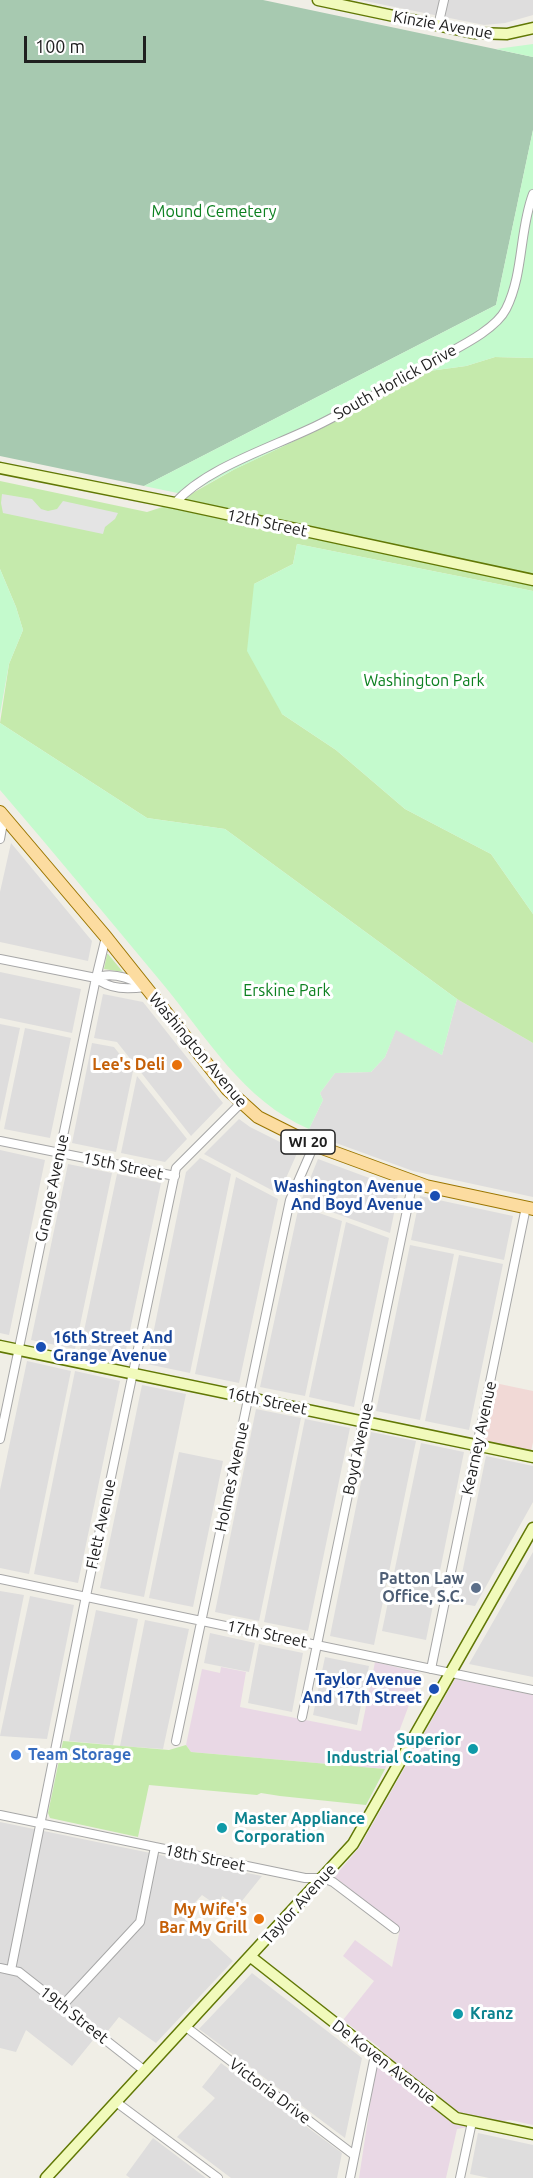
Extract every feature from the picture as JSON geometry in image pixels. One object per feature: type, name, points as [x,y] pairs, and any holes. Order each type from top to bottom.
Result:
[{"type":"main road","name":"Washington Avenue","points":[[2,814],[106,937],[227,1089],[269,1124],[314,1145],[426,1186],[530,1208]]},
{"type":"street","name":"Kinzie Avenue","points":[[318,0],[438,26],[492,35],[533,28]]},
{"type":"street","points":[[438,26],[444,0]]},
{"type":"street","name":"South Horlick Drive","points":[[175,503],[184,493],[232,464],[322,423],[482,334],[506,311],[517,280],[521,239],[533,194]]},
{"type":"street","name":"12th Street","points":[[0,468],[533,580]]},
{"type":"street","points":[[0,838],[2,814]]},
{"type":"street","name":"Grange Avenue","points":[[0,1439],[106,937]]},
{"type":"street","points":[[0,959],[96,978],[104,974],[129,978],[146,987]]},
{"type":"street","name":"Flett Avenue","points":[[11,1970],[39,1823],[176,1168],[241,1103]]},
{"type":"street","name":"15th Street","points":[[0,1141],[175,1176]]},
{"type":"street","name":"Holmes Avenue","points":[[176,1741],[290,1200],[314,1145]]},
{"type":"street","name":"Boyd Avenue","points":[[302,1717],[413,1181]]},
{"type":"street","name":"Kearney Avenue","points":[[432,1669],[477,1445],[530,1208]]},
{"type":"street","name":"16th Street","points":[[0,1346],[533,1456]]},
{"type":"street","name":"Taylor Avenue","points":[[46,2178],[353,1844],[533,1528]]},
{"type":"street","name":"17th Street","points":[[0,1579],[533,1690]]},
{"type":"street","name":"18th Street","points":[[0,1815],[305,1878],[323,1878],[333,1882],[395,1929]]},
{"type":"street","points":[[62,2006],[140,1922],[155,1847]]},
{"type":"street","name":"De Koven Avenue","points":[[251,1957],[456,2118],[533,2134]]},
{"type":"street","name":"19th Street","points":[[0,1968],[19,1972],[145,2071]]},
{"type":"street","name":"Victoria Drive","points":[[186,2027],[354,2156]]},
{"type":"street","points":[[350,2178],[375,2055]]},
{"type":"street","points":[[116,2102],[218,2178]]},
{"type":"street","points":[[460,2178],[472,2122]]},
{"type":"shaded area","points":[[360,0],[533,0],[533,15],[505,23],[484,25]]},
{"type":"shaded area","points":[[2,494],[32,499],[41,509],[48,511],[57,509],[63,501],[118,513],[115,519],[105,527],[103,534],[3,513]]},
{"type":"shaded area","points":[[11,843],[92,941],[88,961],[0,942],[0,892]]},
{"type":"shaded area","points":[[0,972],[81,989],[72,1033],[0,1018]]},
{"type":"shaded area","points":[[103,994],[143,1002],[223,1103],[191,1136],[117,1042],[94,1038]]},
{"type":"shaded area","points":[[457,999],[533,1043],[533,1197],[413,1171],[336,1143],[309,1129],[323,1100],[320,1093],[335,1073],[371,1072],[385,1057],[396,1029],[442,1055]]},
{"type":"shaded area","points":[[0,1024],[20,1028],[0,1122]]},
{"type":"shaded area","points":[[25,1028],[71,1038],[50,1138],[4,1129]]},
{"type":"shaded area","points":[[92,1043],[114,1047],[133,1071],[116,1152],[72,1143]]},
{"type":"shaded area","points":[[137,1076],[187,1139],[165,1162],[121,1153]]},
{"type":"shaded area","points":[[239,1119],[298,1151],[279,1194],[204,1154]]},
{"type":"shaded area","points":[[0,1150],[45,1160],[9,1335],[0,1333]]},
{"type":"shaded area","points":[[200,1158],[231,1174],[190,1373],[147,1364],[186,1172]]},
{"type":"shaded area","points":[[318,1159],[399,1189],[390,1233],[301,1201]]},
{"type":"shaded area","points":[[68,1164],[112,1173],[75,1349],[31,1340]]},
{"type":"shaded area","points":[[117,1174],[161,1183],[124,1359],[80,1350]]},
{"type":"shaded area","points":[[236,1177],[278,1199],[239,1383],[195,1374]]},
{"type":"shaded area","points":[[420,1196],[513,1216],[504,1260],[411,1240]]},
{"type":"shaded area","points":[[299,1206],[342,1221],[305,1396],[260,1387]]},
{"type":"shaded area","points":[[346,1222],[389,1238],[354,1407],[309,1397]]},
{"type":"shaded area","points":[[410,1245],[454,1254],[420,1420],[376,1411]]},
{"type":"shaded area","points":[[459,1255],[503,1264],[469,1430],[425,1421]]},
{"type":"shaded area","points":[[27,1361],[71,1371],[29,1574],[0,1568],[0,1490]]},
{"type":"shaded area","points":[[75,1371],[120,1381],[78,1583],[34,1574]]},
{"type":"shaded area","points":[[490,1382],[533,1391],[533,1442],[530,1456],[477,1445]]},
{"type":"shaded area","points":[[142,1385],[186,1394],[144,1597],[100,1588]]},
{"type":"shaded area","points":[[256,1409],[301,1418],[259,1621],[215,1612]]},
{"type":"shaded area","points":[[305,1419],[350,1428],[308,1631],[264,1622]]},
{"type":"shaded area","points":[[371,1432],[416,1441],[374,1645],[330,1636]]},
{"type":"shaded area","points":[[421,1443],[464,1452],[426,1640],[382,1631]]},
{"type":"shaded area","points":[[179,1452],[223,1461],[193,1607],[149,1598]]},
{"type":"shaded area","points":[[486,1456],[533,1466],[533,1502],[475,1606],[456,1603]]},
{"type":"shaded area","points":[[533,1552],[533,1677],[469,1664]]},
{"type":"shaded area","points":[[0,1591],[24,1595],[0,1713]]},
{"type":"shaded area","points":[[30,1596],[74,1605],[47,1739],[0,1736]]},
{"type":"shaded area","points":[[96,1610],[138,1619],[113,1745],[69,1741]]},
{"type":"shaded area","points":[[145,1620],[189,1629],[163,1749],[120,1746]]},
{"type":"shaded area","points":[[210,1633],[255,1643],[249,1672],[204,1663]]},
{"type":"shaded area","points":[[259,1644],[303,1653],[292,1712],[248,1703]]},
{"type":"shaded area","points":[[325,1657],[369,1666],[357,1725],[313,1715]]},
{"type":"shaded area","points":[[375,1662],[421,1673],[385,1769],[191,1752],[186,1745],[202,1669],[220,1673],[221,1667],[246,1672],[240,1707],[361,1731]]},
{"type":"shaded area","points":[[455,1679],[533,1695],[533,2125],[510,2120],[457,2129],[446,2178],[359,2178],[380,2048],[343,2020],[374,1981],[343,1956],[355,1940],[392,1967],[400,1929],[335,1876],[359,1848]]},
{"type":"shaded area","points":[[0,1822],[262,1876],[237,1907],[222,1896],[219,1907],[202,1895],[183,1915],[233,1961],[156,2043],[119,2017],[107,2032],[102,2029],[72,2066],[26,2030],[16,2052],[0,2048]]},
{"type":"shaded area","points":[[252,1973],[362,2058],[345,2138],[199,2029]]},
{"type":"shaded area","points":[[221,2063],[342,2153],[337,2178],[231,2178],[177,2137],[215,2098],[202,2087]]},
{"type":"shaded area","points":[[478,2133],[533,2145],[533,2178],[489,2178],[470,2174]]},
{"type":"shaded area","points":[[153,2138],[206,2178],[130,2178],[126,2175]]},
{"type":"green space","name":"Mound Cemetery","points":[[0,0],[263,0],[533,57],[533,130],[496,305],[144,486],[0,456]]},
{"type":"green space","points":[[533,44],[533,57],[496,49]]},
{"type":"green space","points":[[533,130],[533,358],[495,357],[466,366],[429,371],[324,427],[235,469],[187,495],[144,486],[496,305]]},
{"type":"green space","points":[[495,357],[533,358],[533,591],[297,544],[293,564],[254,584],[282,714],[336,750],[405,809],[491,854],[533,914],[533,1043],[457,999],[225,829],[147,818],[0,723],[9,664],[23,630],[0,569],[0,481],[147,512],[175,503],[235,469],[324,427],[429,371],[466,366]]},
{"type":"green space","name":"Washington Park","points":[[297,544],[533,591],[533,914],[491,854],[405,809],[336,750],[282,714],[247,651],[254,584],[293,564]]},
{"type":"green space","points":[[0,569],[23,630],[9,664],[0,714]]},
{"type":"green space","name":"Erskine Park","points":[[0,723],[147,818],[225,829],[457,999],[442,1055],[396,1030],[385,1057],[371,1072],[335,1073],[320,1093],[323,1100],[309,1129],[264,1102],[210,1045],[162,983],[0,790]]},
{"type":"green space","points":[[108,954],[123,972],[104,969]]},
{"type":"green space","points":[[63,1741],[169,1750],[186,1745],[191,1752],[385,1769],[366,1805],[261,1793],[257,1795],[149,1785],[138,1837],[50,1818],[48,1813]]},
{"type":"place","name":"Lee's Deli","points":[[177,1065]]},
{"type":"place","name":"Washington Avenue And Boyd Avenue","points":[[435,1196]]},
{"type":"place","name":"16th Street And Grange Avenue","points":[[41,1347]]},
{"type":"place","name":"Patton Law Office, S.C.","points":[[476,1588]]},
{"type":"place","name":"Taylor Avenue And 17th Street","points":[[434,1689]]},
{"type":"place","name":"Superior Industrial Coating","points":[[473,1749]]},
{"type":"place","name":"Team Storage","points":[[16,1755]]},
{"type":"place","name":"Master Appliance Corporation","points":[[222,1828]]},
{"type":"place","name":"My Wife's Bar My Grill","points":[[259,1919]]},
{"type":"place","name":"Kranz","points":[[458,2014]]}]
